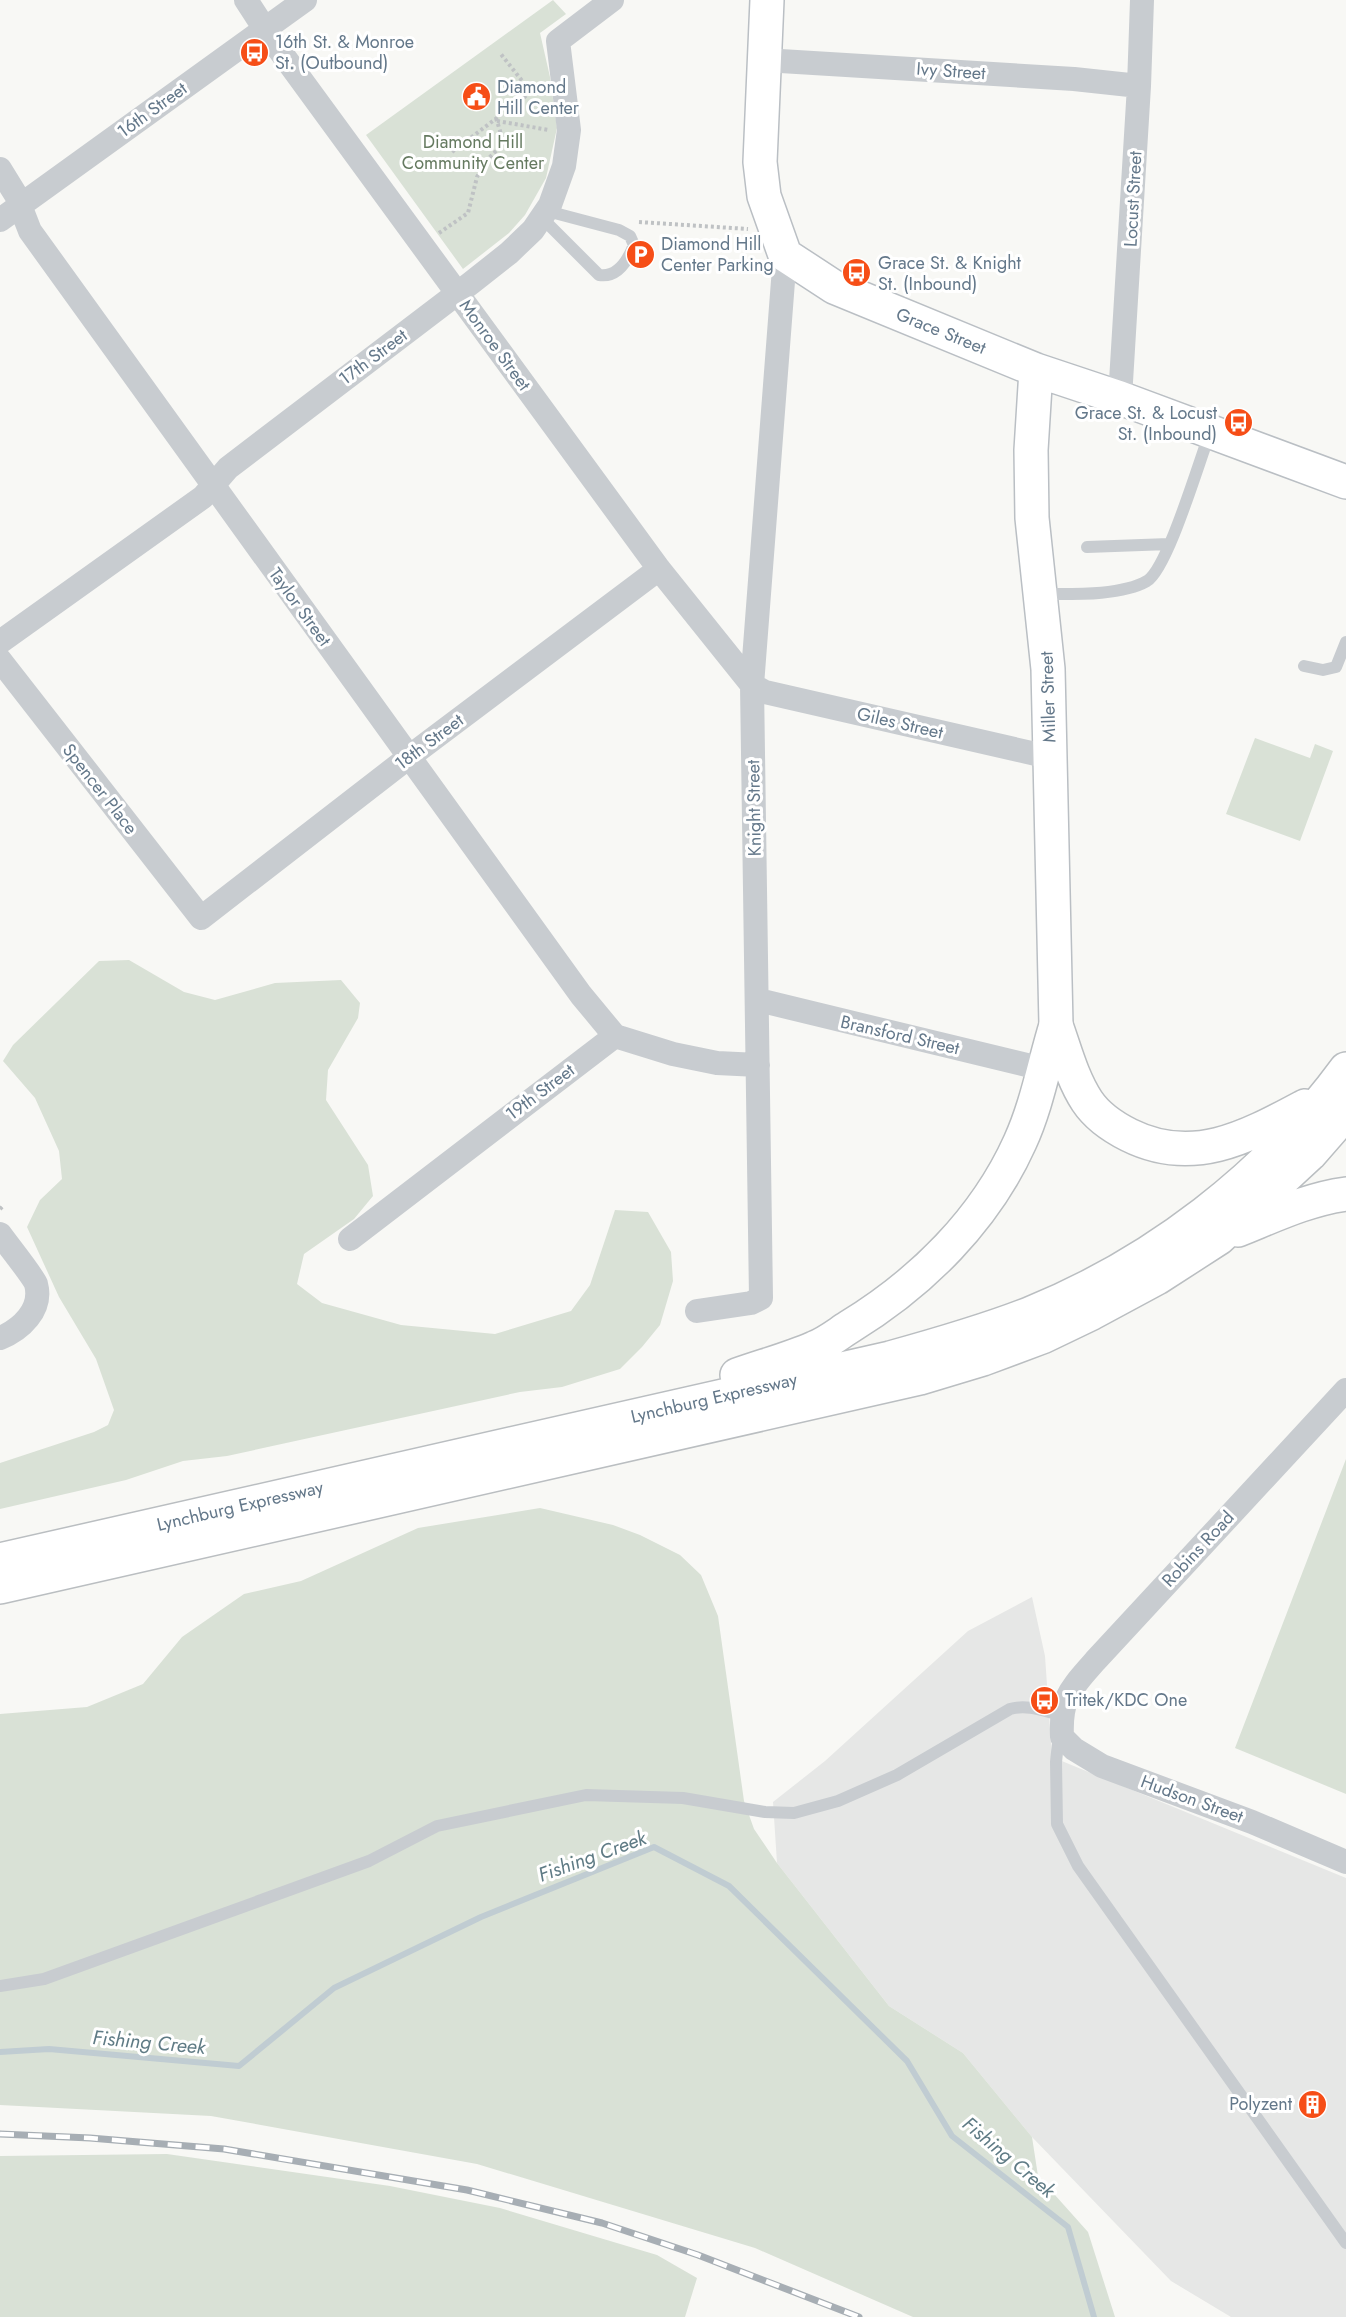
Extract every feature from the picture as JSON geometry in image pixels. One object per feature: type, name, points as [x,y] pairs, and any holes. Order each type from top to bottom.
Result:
[{"type":"main road","points":[[767,0],[761,173],[764,196],[785,255]]},
{"type":"main road","name":"Grace Street","points":[[785,255],[834,287],[1036,370],[1120,398],[1346,482]]},
{"type":"main road","name":"Miller Street","points":[[1036,370],[1030,450],[1032,506],[1048,669],[1056,1025]]},
{"type":"main road","points":[[573,1430],[816,1347],[882,1307],[937,1261],[968,1226],[997,1184],[1020,1143],[1036,1099],[1056,1025]]},
{"type":"main road","points":[[1056,1025],[1080,1089],[1088,1103],[1111,1126],[1138,1140],[1174,1149],[1212,1147],[1250,1136],[1340,1092]]},
{"type":"main road","name":"Lynchburg Expressway","points":[[0,1587],[930,1375],[1003,1352],[1082,1318],[1157,1278],[1219,1238],[1310,1154],[1340,1092]]},
{"type":"main road","name":"Lynchburg Expressway","points":[[0,1560],[890,1358],[975,1334],[1030,1313],[1093,1284],[1154,1249],[1194,1221],[1243,1181],[1340,1092]]},
{"type":"main road","points":[[1219,1238],[1295,1208],[1330,1196],[1346,1194]]},
{"type":"street","name":"Monroe Street","points":[[246,0],[457,294],[659,569],[752,685]]},
{"type":"street","name":"16th Street","points":[[0,220],[304,0]]},
{"type":"street","name":"17th Street","points":[[0,642],[203,496],[228,468],[509,254],[533,230],[544,214],[564,166],[569,130],[558,41],[612,0]]},
{"type":"street","name":"Locust Street","points":[[1120,398],[1142,0]]},
{"type":"street","name":"Ivy Street","points":[[764,60],[1074,79],[1139,86]]},
{"type":"street","name":"Taylor Street","points":[[0,169],[10,183],[30,231],[581,995],[615,1036]]},
{"type":"street","name":"Knight Street","points":[[697,1311],[751,1303],[761,1298],[752,685],[785,255]]},
{"type":"street","name":"18th Street","points":[[201,918],[409,757],[659,569]]},
{"type":"street","name":"Spencer Place","points":[[0,660],[201,918]]},
{"type":"street","name":"Giles Street","points":[[752,685],[765,692],[1049,757]]},
{"type":"street","name":"Bransford Street","points":[[758,1000],[1043,1069]]},
{"type":"street","points":[[615,1036],[673,1054],[706,1061],[758,1065]]},
{"type":"street","name":"19th Street","points":[[350,1239],[615,1036]]},
{"type":"street","points":[[0,1234],[36,1284],[36,1305],[23,1326],[0,1338]]},
{"type":"street","name":"Robins Road","points":[[1061,1716],[1068,1693],[1095,1661],[1346,1390]]},
{"type":"street","name":"Hudson Street","points":[[1061,1716],[1062,1737],[1074,1749],[1102,1766],[1252,1822],[1346,1862]]},
{"type":"lane","points":[[544,214],[619,230],[630,236],[634,245],[630,255],[617,271],[605,276],[599,275],[544,214]]},
{"type":"lane","points":[[1042,594],[1110,591],[1147,581],[1156,573],[1210,432]]},
{"type":"lane","points":[[1087,546],[1169,544]]},
{"type":"lane","points":[[1304,666],[1323,670],[1336,667],[1346,642]]},
{"type":"lane","points":[[0,1986],[44,1979],[369,1861],[437,1826],[586,1795],[683,1798],[765,1812],[794,1813],[838,1801],[897,1775],[1010,1709],[1020,1706],[1061,1716],[1056,1762],[1057,1824],[1078,1866],[1346,2244]]},
{"type":"path","points":[[452,152],[531,92],[501,52]]},
{"type":"path","points":[[496,119],[558,132]]},
{"type":"path","points":[[436,235],[468,213],[477,177],[485,162],[502,145],[496,119]]},
{"type":"path","points":[[636,222],[753,230]]},
{"type":"shaded area","points":[[1032,1597],[1045,1656],[1052,1757],[1346,1878],[1346,2317],[1231,2317],[1171,2281],[1032,2137],[963,2053],[889,2006],[777,1863],[773,1802],[825,1761],[968,1631]]},
{"type":"green space","name":"Diamond Hill Community Center","points":[[553,0],[566,14],[540,33],[550,77],[557,128],[546,178],[525,215],[509,233],[463,269],[366,135]]},
{"type":"green space","points":[[1255,738],[1310,758],[1315,744],[1333,751],[1300,841],[1226,814]]},
{"type":"green space","points":[[129,960],[184,992],[215,1000],[275,983],[341,980],[360,1003],[358,1018],[328,1070],[326,1100],[368,1165],[373,1196],[354,1219],[304,1254],[297,1284],[322,1303],[401,1325],[495,1334],[571,1311],[590,1285],[615,1210],[648,1212],[671,1252],[673,1281],[660,1325],[620,1369],[562,1387],[520,1392],[227,1456],[183,1461],[126,1480],[0,1509],[0,1463],[94,1432],[108,1425],[114,1410],[96,1359],[59,1297],[27,1227],[40,1200],[62,1179],[59,1151],[35,1098],[3,1061],[13,1045],[99,961]]},
{"type":"green space","points":[[1346,1459],[1346,1794],[1235,1748]]},
{"type":"green space","points":[[540,1508],[613,1525],[640,1535],[680,1555],[701,1575],[718,1616],[744,1801],[754,1829],[777,1863],[889,2006],[963,2053],[1032,2137],[1038,2176],[1088,2232],[1115,2317],[913,2317],[755,2248],[477,2164],[211,2116],[0,2105],[0,1714],[87,1707],[143,1684],[182,1637],[244,1594],[301,1581],[418,1528]]},
{"type":"green space","points":[[167,2154],[390,2186],[500,2208],[657,2255],[697,2278],[685,2317],[0,2317],[0,2156]]},
{"type":"waterway","name":"Fishing Creek","points":[[0,2052],[49,2049],[239,2066],[334,1988],[481,1917],[654,1847],[729,1886],[907,2061],[952,2136],[1068,2227],[1094,2317]]},
{"type":"railway","points":[[0,2134],[90,2138],[224,2149],[467,2190],[602,2223],[698,2255],[859,2317]]},
{"type":"place","name":"16th St. & Monroe St. (Outbound)","points":[[254,52]]},
{"type":"place","name":"Diamond Hill Center","points":[[476,97]]},
{"type":"place","name":"Diamond Hill Center Parking","points":[[640,254]]},
{"type":"place","name":"Grace St. & Knight St. (Inbound)","points":[[857,273]]},
{"type":"place","name":"Grace St. & Locust St. (Inbound)","points":[[1238,423]]},
{"type":"place","name":"Tritek/KDC One","points":[[1044,1700]]},
{"type":"place","name":"Polyzent","points":[[1313,2104]]}]
